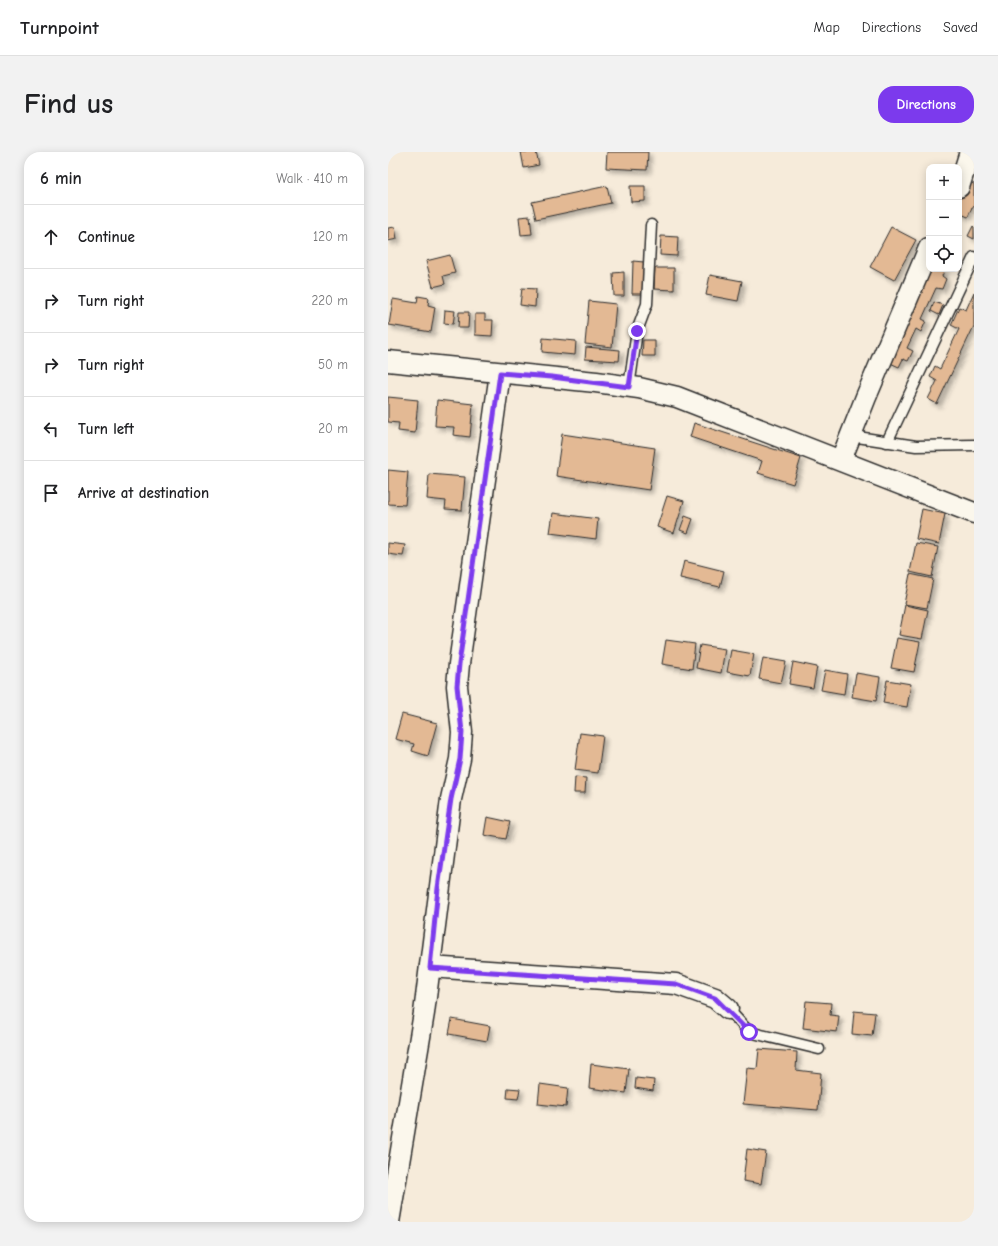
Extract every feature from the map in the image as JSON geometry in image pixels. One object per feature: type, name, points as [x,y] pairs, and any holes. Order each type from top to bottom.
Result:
[{"type":"street","points":[[962,177],[970,152]]},
{"type":"street","points":[[841,460],[926,255]]},
{"type":"street","points":[[388,361],[552,377],[629,387],[677,397],[974,513]]},
{"type":"street","points":[[388,1222],[430,968],[439,881],[451,799],[460,759],[462,732],[457,686],[459,664],[500,373]]},
{"type":"street","points":[[430,968],[676,984],[715,998],[728,1009]]},
{"type":"lane","points":[[629,387],[637,331],[647,304],[651,225]]},
{"type":"lane","points":[[888,442],[974,257]]},
{"type":"lane","points":[[851,436],[916,446],[974,445]]},
{"type":"lane","points":[[728,1009],[749,1032],[819,1049]]},
{"type":"building","points":[[521,152],[536,152],[539,165],[524,168]]},
{"type":"building","points":[[607,152],[648,152],[647,170],[606,168]]},
{"type":"building","points":[[968,181],[974,184],[974,207],[972,207],[968,217],[962,214],[962,194]]},
{"type":"building","points":[[607,186],[611,203],[536,219],[532,202]]},
{"type":"building","points":[[630,186],[645,186],[645,201],[631,202]]},
{"type":"building","points":[[530,216],[532,234],[521,235],[519,217]]},
{"type":"building","points":[[973,226],[974,227],[974,239],[968,236]]},
{"type":"building","points":[[395,227],[397,239],[388,241],[388,228]]},
{"type":"building","points":[[891,227],[916,240],[894,280],[870,267]]},
{"type":"building","points":[[661,236],[678,237],[677,256],[660,255]]},
{"type":"building","points":[[450,255],[455,273],[443,276],[445,284],[433,287],[426,261]]},
{"type":"building","points":[[633,261],[644,262],[642,294],[632,294]]},
{"type":"building","points":[[655,268],[674,268],[674,290],[654,289]]},
{"type":"building","points":[[624,272],[624,296],[614,296],[613,273]]},
{"type":"building","points":[[930,272],[944,272],[942,276],[946,279],[942,289],[936,288],[922,319],[926,321],[921,332],[916,329],[907,348],[913,351],[908,361],[903,359],[899,367],[888,362]]},
{"type":"building","points":[[710,275],[742,281],[738,301],[706,295]]},
{"type":"building","points":[[522,288],[536,289],[535,307],[520,305]]},
{"type":"building","points":[[974,292],[974,326],[937,404],[928,399],[937,381],[930,377],[935,366],[940,369],[959,329],[951,325],[959,307],[966,310]]},
{"type":"building","points":[[418,296],[429,298],[428,305],[435,307],[431,332],[389,325],[393,299],[417,303]]},
{"type":"building","points":[[589,301],[616,304],[612,347],[585,344]]},
{"type":"building","points":[[934,302],[943,305],[939,315],[931,311]]},
{"type":"building","points":[[445,310],[455,311],[453,324],[444,323]]},
{"type":"building","points":[[459,312],[469,312],[468,328],[458,328]]},
{"type":"building","points":[[475,314],[485,314],[485,320],[493,320],[492,336],[475,335]]},
{"type":"building","points":[[543,338],[576,341],[575,355],[542,352]]},
{"type":"building","points":[[643,340],[655,340],[655,356],[642,356]]},
{"type":"building","points":[[586,347],[620,350],[619,361],[585,359]]},
{"type":"building","points":[[388,397],[418,400],[415,433],[398,431],[399,423],[388,422]]},
{"type":"building","points":[[437,400],[473,404],[470,437],[453,435],[454,427],[435,426]]},
{"type":"building","points":[[694,423],[801,458],[793,484],[758,473],[762,461],[690,437]]},
{"type":"building","points":[[562,434],[655,448],[649,490],[556,476]]},
{"type":"building","points":[[388,470],[408,472],[405,505],[388,504]]},
{"type":"building","points":[[429,474],[465,477],[462,510],[445,509],[446,501],[427,499]]},
{"type":"building","points":[[667,496],[684,501],[674,533],[657,527]]},
{"type":"building","points":[[922,509],[945,514],[939,544],[916,539]]},
{"type":"building","points":[[553,513],[598,519],[596,539],[550,533]]},
{"type":"building","points":[[685,516],[693,519],[688,533],[680,530]]},
{"type":"building","points":[[388,543],[405,545],[403,556],[388,554]]},
{"type":"building","points":[[916,543],[938,547],[932,577],[910,572]]},
{"type":"building","points":[[684,561],[724,571],[720,587],[680,578]]},
{"type":"building","points":[[910,574],[933,579],[927,608],[904,604]]},
{"type":"building","points":[[905,605],[928,610],[922,639],[899,635]]},
{"type":"building","points":[[897,638],[920,642],[914,672],[891,668]]},
{"type":"building","points":[[666,640],[695,644],[692,669],[662,664]]},
{"type":"building","points":[[700,645],[725,649],[721,673],[696,668]]},
{"type":"building","points":[[731,650],[754,654],[750,676],[727,672]]},
{"type":"building","points":[[763,658],[786,662],[781,683],[759,679]]},
{"type":"building","points":[[793,662],[817,667],[813,688],[789,684]]},
{"type":"building","points":[[825,670],[847,674],[844,694],[821,690]]},
{"type":"building","points":[[856,673],[880,677],[876,701],[852,697]]},
{"type":"building","points":[[887,680],[911,684],[907,707],[883,703]]},
{"type":"building","points":[[402,714],[437,723],[428,756],[412,751],[414,744],[395,739]]},
{"type":"building","points":[[580,733],[603,736],[598,773],[575,770]]},
{"type":"building","points":[[575,777],[586,778],[585,793],[574,793]]},
{"type":"building","points":[[487,817],[510,822],[506,839],[484,835]]},
{"type":"building","points":[[806,1001],[831,1003],[830,1015],[839,1016],[837,1032],[803,1028]]},
{"type":"building","points":[[854,1011],[875,1013],[872,1036],[852,1034]]},
{"type":"building","points":[[452,1019],[490,1026],[487,1041],[449,1034]]},
{"type":"building","points":[[759,1049],[797,1052],[796,1070],[821,1073],[818,1110],[743,1104],[747,1068],[757,1069]]},
{"type":"building","points":[[591,1064],[629,1069],[626,1093],[589,1088]]},
{"type":"building","points":[[636,1078],[654,1080],[653,1091],[635,1088]]},
{"type":"building","points":[[540,1084],[568,1088],[566,1107],[538,1104]]},
{"type":"building","points":[[508,1088],[520,1089],[518,1099],[507,1098]]},
{"type":"building","points":[[747,1149],[766,1152],[761,1184],[743,1181]]},
{"type":"route","points":[[637,331],[629,387],[552,377],[500,373],[459,664],[457,686],[462,732],[460,759],[454,781],[438,888],[430,968],[676,984],[715,998],[728,1009],[749,1032]]}]
